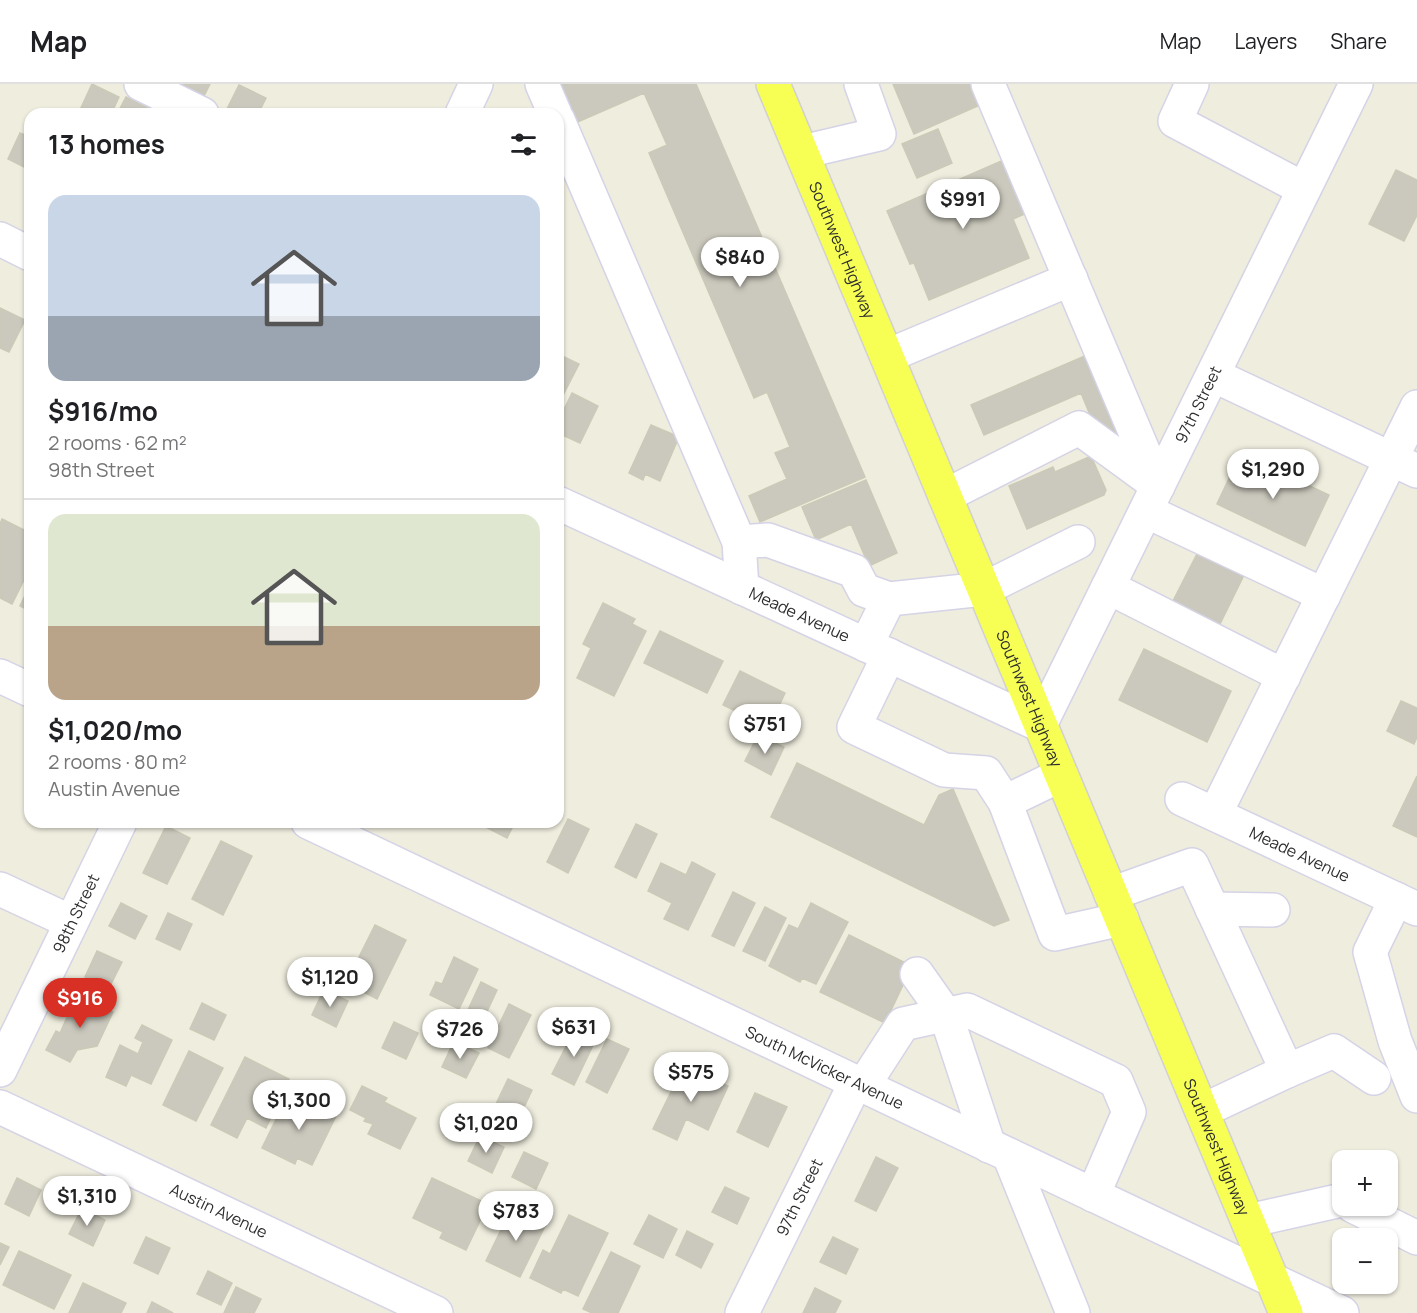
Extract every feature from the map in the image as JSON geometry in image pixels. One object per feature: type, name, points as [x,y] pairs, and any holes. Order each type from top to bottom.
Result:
[{"type":"main road","name":"Southwest Highway","points":[[773,84],[1286,1313]]},
{"type":"street","points":[[141,84],[190,108]]},
{"type":"street","points":[[465,108],[476,84]]},
{"type":"street","points":[[542,84],[552,108]]},
{"type":"street","points":[[802,152],[879,134],[861,84]]},
{"type":"street","points":[[988,84],[1071,279],[1152,498]]},
{"type":"street","points":[[1192,84],[1175,122],[1304,189]]},
{"type":"street","name":"97th Street","points":[[1040,725],[1356,84]]},
{"type":"street","points":[[564,134],[739,542],[742,588]]},
{"type":"street","points":[[0,239],[24,251]]},
{"type":"street","points":[[887,356],[1071,279]]},
{"type":"street","points":[[1213,375],[1404,465]]},
{"type":"street","points":[[1215,814],[1324,595],[1404,465],[1417,407]]},
{"type":"street","points":[[945,496],[1080,428],[1152,498],[1324,595]]},
{"type":"street","name":"Meade Avenue","points":[[564,506],[1040,725]]},
{"type":"street","points":[[739,542],[768,540],[854,572],[864,590],[888,599],[984,589],[1078,542]]},
{"type":"street","points":[[1108,587],[1284,676]]},
{"type":"street","points":[[888,599],[877,650],[854,727],[944,770],[986,773],[1005,802],[1055,934],[1116,907],[1192,865],[1287,1071]]},
{"type":"street","points":[[0,676],[24,687]]},
{"type":"street","points":[[1005,802],[1061,775]]},
{"type":"street","name":"Meade Avenue","points":[[1182,799],[1406,904]]},
{"type":"street","name":"98th Street","points":[[0,1070],[117,828]]},
{"type":"street","name":"South McVicker Avenue","points":[[321,828],[1342,1313]]},
{"type":"street","points":[[0,889],[71,922]]},
{"type":"street","points":[[1406,904],[1370,952],[1395,1041],[1417,1095]]},
{"type":"street","points":[[1212,909],[1273,910]]},
{"type":"street","points":[[917,974],[946,1015],[999,1150],[1073,1313]]},
{"type":"street","name":"97th Street","points":[[742,1313],[860,1084],[903,1024],[967,1010],[1116,1081],[1129,1112],[1092,1195]]},
{"type":"street","points":[[1202,1111],[1287,1071],[1334,1052],[1374,1078]]},
{"type":"street","name":"Austin Avenue","points":[[0,1107],[436,1313]]},
{"type":"street","points":[[1248,1221],[1332,1202]]},
{"type":"street","points":[[1373,1216],[1417,1238]]},
{"type":"building","points":[[92,84],[119,97],[114,108],[81,108]]},
{"type":"building","points":[[180,84],[210,84],[204,96]]},
{"type":"building","points":[[556,84],[696,84],[865,477],[760,522],[749,496],[787,479],[775,453],[790,447],[767,392],[754,398],[649,153],[667,145],[644,93],[573,124]]},
{"type":"building","points":[[893,84],[974,84],[982,104],[914,134]]},
{"type":"building","points":[[239,85],[266,98],[261,108],[228,108]]},
{"type":"building","points":[[126,97],[148,108],[120,108]]},
{"type":"building","points":[[938,129],[952,163],[917,178],[902,144]]},
{"type":"building","points":[[20,133],[24,135],[24,167],[8,159]]},
{"type":"building","points":[[1006,159],[1029,212],[1013,219],[1029,258],[929,300],[914,263],[910,264],[887,211]]},
{"type":"building","points":[[1396,170],[1417,180],[1417,215],[1404,241],[1369,224]]},
{"type":"building","points":[[0,308],[24,320],[24,322],[9,352],[0,348]]},
{"type":"building","points":[[1094,352],[1126,428],[1100,439],[1081,393],[984,435],[971,405]]},
{"type":"building","points":[[564,357],[579,364],[564,393]]},
{"type":"building","points":[[572,393],[598,406],[580,443],[564,436],[564,410]]},
{"type":"building","points":[[651,425],[679,437],[660,481],[645,474],[643,480],[629,473]]},
{"type":"building","points":[[1241,453],[1329,495],[1305,546],[1217,504]]},
{"type":"building","points":[[1091,456],[1106,490],[1104,495],[1027,529],[1009,486],[1053,467],[1055,472]]},
{"type":"building","points":[[866,480],[897,553],[869,566],[851,524],[816,540],[802,507]]},
{"type":"building","points":[[2,519],[24,530],[24,580],[12,604],[0,598],[0,524]]},
{"type":"building","points":[[1198,552],[1244,575],[1219,626],[1172,603]]},
{"type":"building","points":[[603,603],[635,619],[632,624],[646,631],[614,696],[577,678],[591,648],[583,644]]},
{"type":"building","points":[[660,631],[723,661],[707,693],[644,663]]},
{"type":"building","points":[[1144,649],[1231,691],[1207,742],[1119,700]]},
{"type":"building","points":[[740,671],[785,693],[769,727],[723,705]]},
{"type":"building","points":[[1401,701],[1417,708],[1417,737],[1414,744],[1387,731]]},
{"type":"building","points":[[758,735],[784,747],[771,775],[745,761]]},
{"type":"building","points":[[797,763],[924,825],[939,795],[953,789],[1009,920],[994,926],[771,817]]},
{"type":"building","points":[[1417,776],[1417,837],[1393,826]]},
{"type":"building","points":[[568,819],[589,829],[568,873],[547,862]]},
{"type":"building","points":[[636,824],[657,834],[636,878],[615,867]]},
{"type":"building","points":[[165,828],[170,828],[190,838],[167,884],[143,873]]},
{"type":"building","points":[[488,828],[512,828],[507,838]]},
{"type":"building","points":[[221,841],[252,856],[223,915],[192,899]]},
{"type":"building","points":[[692,862],[715,874],[688,930],[664,919],[672,903],[648,891],[661,863],[686,875]]},
{"type":"building","points":[[733,892],[755,903],[734,946],[712,936]]},
{"type":"building","points":[[121,903],[147,916],[135,939],[109,926]]},
{"type":"building","points":[[811,903],[848,922],[816,984],[802,978],[800,982],[769,966],[789,925],[798,929]]},
{"type":"building","points":[[765,907],[786,918],[765,961],[743,951]]},
{"type":"building","points":[[168,913],[192,924],[180,950],[156,939]]},
{"type":"building","points":[[375,925],[406,940],[377,999],[346,983]]},
{"type":"building","points":[[849,935],[912,966],[885,1023],[820,992]]},
{"type":"building","points":[[97,951],[122,962],[109,988],[85,977]]},
{"type":"building","points":[[454,957],[478,969],[459,1009],[430,995],[436,982],[442,984]]},
{"type":"building","points":[[481,982],[497,990],[484,1018],[468,1010]]},
{"type":"building","points":[[324,989],[348,1001],[336,1027],[312,1015]]},
{"type":"building","points":[[77,995],[113,1012],[97,1046],[77,1050],[70,1062],[46,1050],[56,1031],[60,1033]]},
{"type":"building","points":[[202,1003],[226,1015],[214,1040],[190,1029]]},
{"type":"building","points":[[509,1004],[531,1015],[509,1058],[488,1048]]},
{"type":"building","points":[[394,1022],[418,1033],[406,1059],[382,1048]]},
{"type":"building","points":[[142,1025],[172,1040],[151,1084],[131,1075],[126,1086],[106,1077],[120,1045],[138,1054],[143,1042],[135,1038]]},
{"type":"building","points":[[574,1031],[595,1041],[574,1085],[552,1074]]},
{"type":"building","points":[[607,1039],[629,1049],[607,1093],[586,1082]]},
{"type":"building","points":[[454,1041],[479,1053],[466,1078],[442,1067]]},
{"type":"building","points":[[189,1051],[223,1068],[196,1121],[163,1105]]},
{"type":"building","points":[[245,1057],[289,1079],[266,1128],[247,1118],[237,1138],[211,1125]]},
{"type":"building","points":[[684,1065],[728,1086],[708,1130],[686,1119],[677,1140],[653,1129]]},
{"type":"building","points":[[508,1079],[532,1090],[520,1116],[496,1104]]},
{"type":"building","points":[[362,1086],[387,1098],[384,1102],[416,1118],[400,1149],[368,1134],[373,1124],[364,1121],[366,1118],[350,1110]]},
{"type":"building","points":[[289,1093],[336,1116],[312,1165],[297,1158],[295,1164],[262,1148]]},
{"type":"building","points":[[755,1093],[787,1107],[768,1147],[737,1132]]},
{"type":"building","points":[[480,1136],[504,1147],[492,1173],[468,1161]]},
{"type":"building","points":[[524,1152],[548,1163],[536,1189],[512,1177]]},
{"type":"building","points":[[876,1157],[898,1168],[876,1211],[855,1201]]},
{"type":"building","points":[[17,1178],[41,1190],[29,1216],[5,1204]]},
{"type":"building","points":[[432,1178],[488,1204],[466,1250],[440,1238],[443,1232],[413,1218]]},
{"type":"building","points":[[725,1187],[749,1198],[737,1224],[712,1212]]},
{"type":"building","points":[[512,1207],[546,1224],[520,1277],[486,1261]]},
{"type":"building","points":[[82,1208],[105,1220],[93,1246],[69,1234]]},
{"type":"building","points":[[569,1215],[608,1233],[578,1296],[563,1289],[561,1293],[530,1278],[543,1250],[550,1254]]},
{"type":"building","points":[[649,1215],[677,1229],[663,1258],[634,1244]]},
{"type":"building","points":[[687,1231],[713,1244],[701,1268],[676,1255]]},
{"type":"building","points":[[146,1237],[170,1248],[158,1274],[134,1263]]},
{"type":"building","points":[[833,1237],[858,1249],[846,1274],[820,1262]]},
{"type":"building","points":[[0,1243],[9,1247],[0,1265]]},
{"type":"building","points":[[19,1251],[71,1275],[54,1309],[3,1285]]},
{"type":"building","points":[[611,1252],[640,1266],[618,1313],[592,1313],[583,1309]]},
{"type":"building","points":[[208,1271],[232,1283],[221,1305],[197,1294]]},
{"type":"building","points":[[83,1283],[126,1303],[121,1313],[69,1313]]},
{"type":"building","points":[[236,1287],[261,1299],[254,1313],[224,1313]]},
{"type":"building","points":[[815,1288],[841,1301],[835,1313],[803,1313]]},
{"type":"building","points":[[152,1302],[173,1313],[147,1313]]}]
